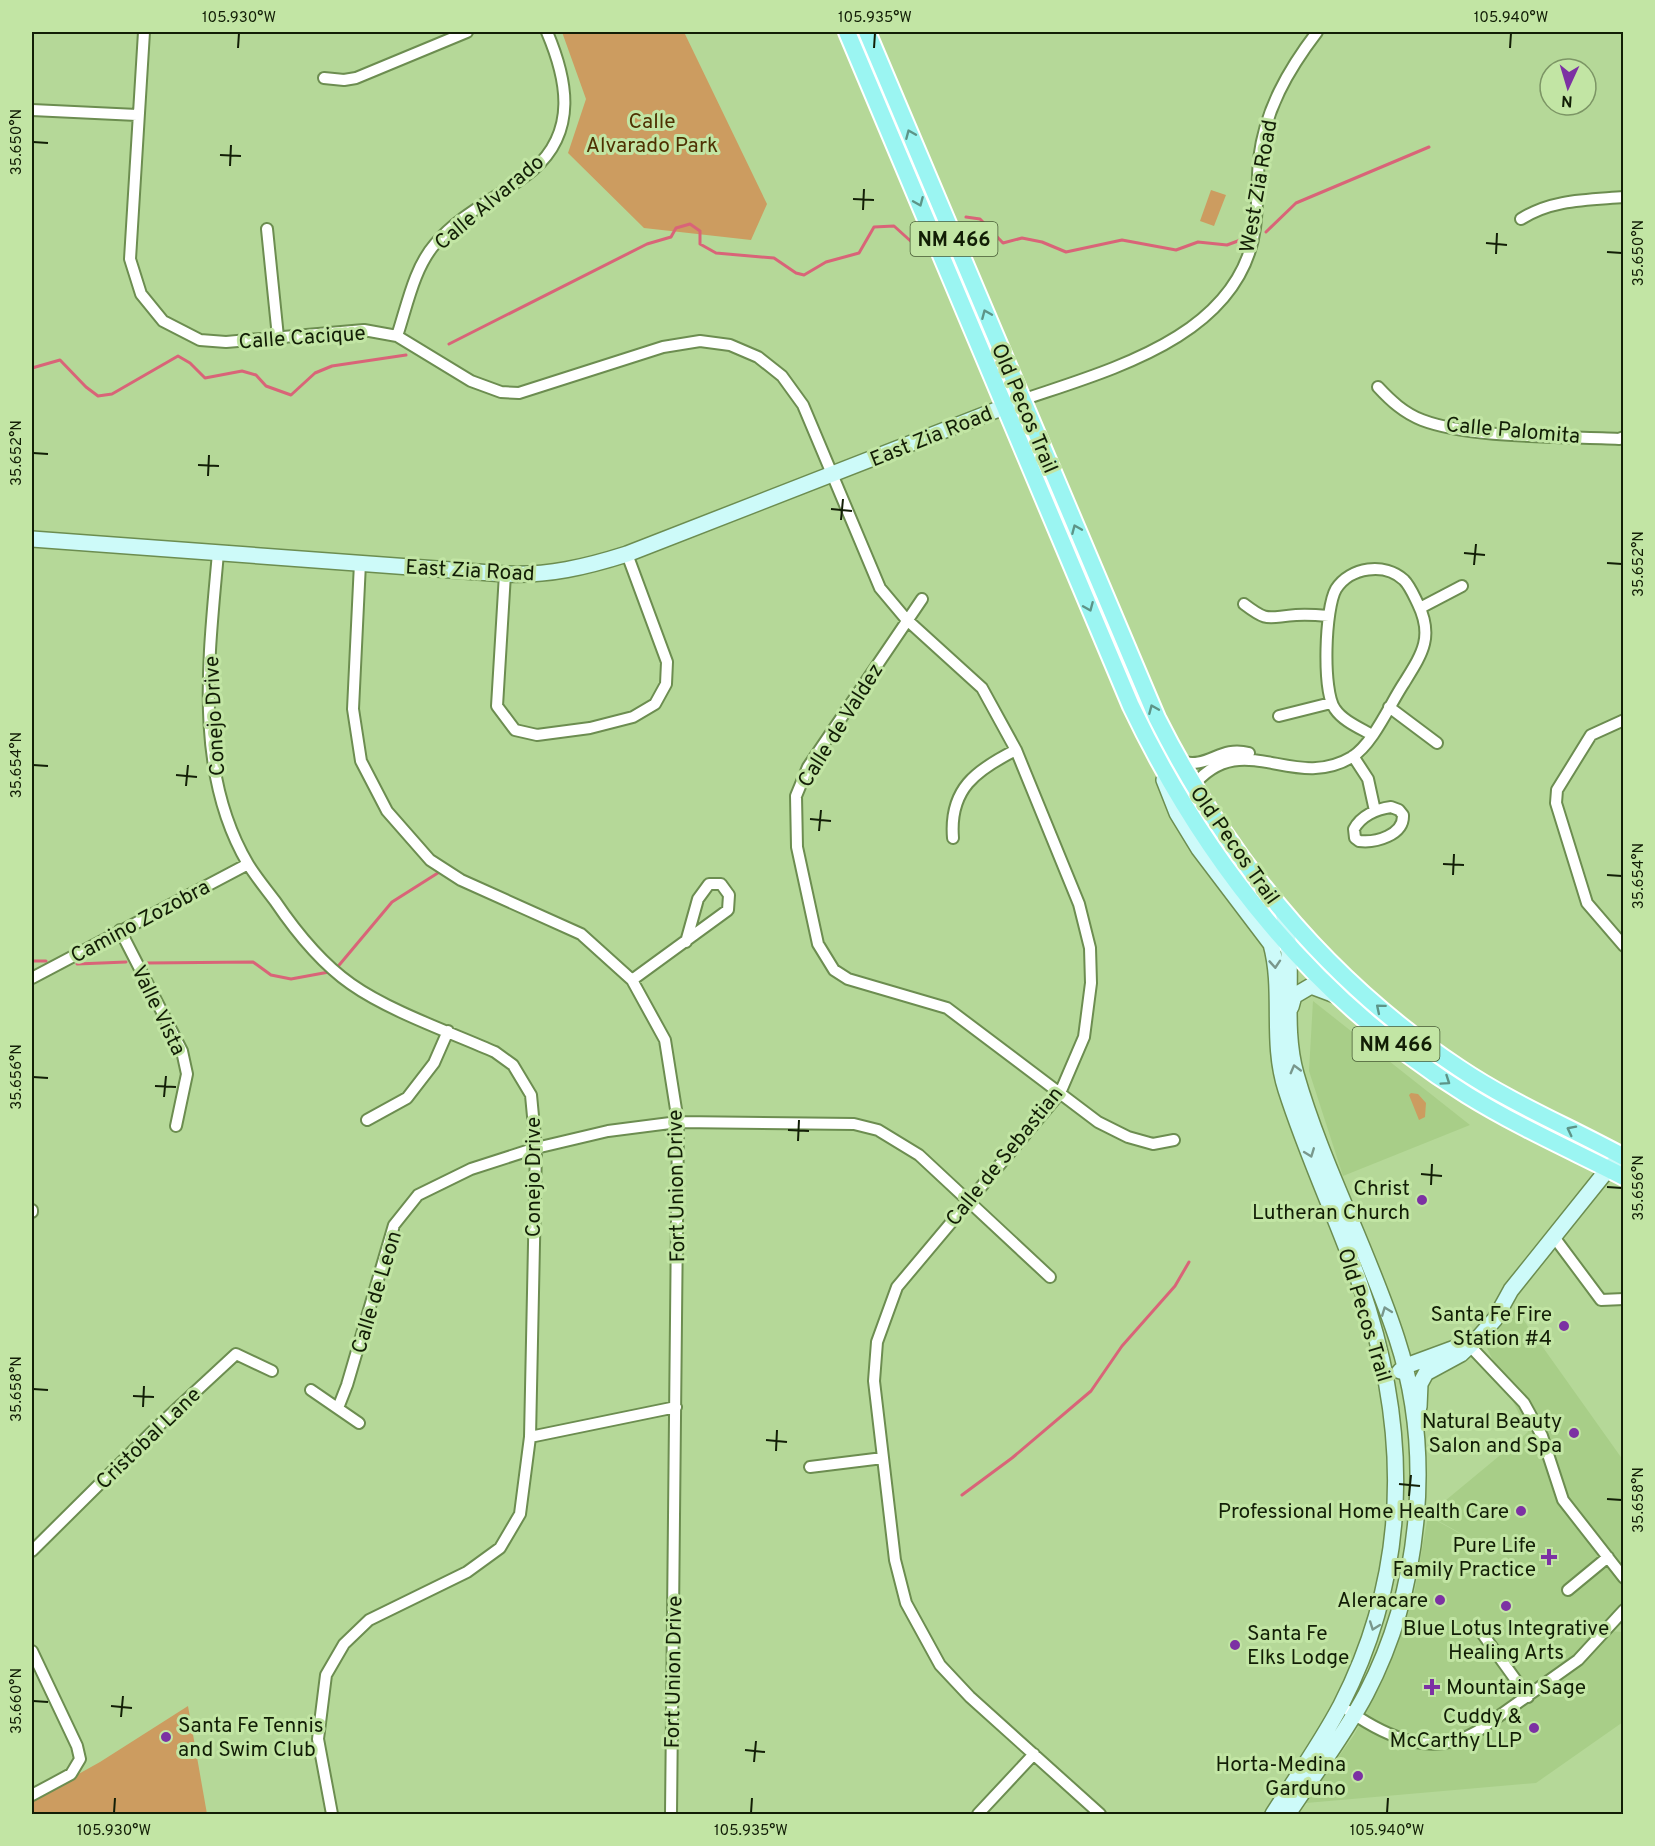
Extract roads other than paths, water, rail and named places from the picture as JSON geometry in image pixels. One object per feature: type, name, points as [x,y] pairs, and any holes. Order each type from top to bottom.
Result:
[{"type":"main road","name":"Old Pecos Trail","points":[[847,32],[1177,813],[1199,849],[1272,944],[1275,962],[1276,1038],[1281,1075],[1360,1285],[1378,1346],[1394,1421],[1397,1472],[1387,1582],[1347,1709],[1288,1815]]},
{"type":"main road","name":"Old Pecos Trail","points":[[867,32],[1157,718],[1192,787],[1240,858],[1283,912],[1290,948],[1289,1028],[1293,1061],[1302,1094],[1406,1366],[1417,1454],[1414,1532],[1395,1626],[1381,1664],[1273,1815]]},
{"type":"main road","name":"East Zia Road","points":[[32,539],[541,575],[575,570],[627,554],[1022,400]]},
{"type":"main road","points":[[1131,706],[1176,780],[1192,787]]},
{"type":"main road","name":"NM 466","points":[[1153,752],[1186,811],[1225,869],[1290,948],[1341,998],[1421,1063],[1467,1095],[1623,1177]]},
{"type":"main road","name":"NM 466","points":[[1283,912],[1322,954],[1377,1005],[1460,1068],[1517,1102],[1623,1156]]},
{"type":"main road","points":[[1289,1028],[1293,999],[1300,990],[1317,987],[1341,998]]},
{"type":"main road","points":[[1414,1532],[1424,1478],[1420,1384],[1430,1370],[1461,1354],[1495,1319],[1505,1299],[1608,1169],[1623,1156]]},
{"type":"main road","points":[[1387,1582],[1398,1542],[1406,1493],[1406,1450],[1399,1371],[1406,1366],[1457,1346],[1469,1345]]},
{"type":"street","name":"Calle Cacique","points":[[144,32],[137,115],[130,259],[141,294],[163,321],[200,340],[226,342],[364,330],[397,336],[471,381],[501,392],[519,393],[663,347],[700,341],[735,346],[758,357],[782,376],[803,405],[832,476]]},
{"type":"street","points":[[324,78],[338,80],[356,78],[468,32]]},
{"type":"street","name":"Calle Alvarado","points":[[397,336],[423,261],[433,246],[460,221],[534,169],[558,135],[564,112],[566,89],[559,61],[547,32]]},
{"type":"street","name":"West Zia Road","points":[[1022,400],[1149,352],[1190,327],[1223,297],[1242,271],[1251,249],[1260,157],[1269,116],[1288,72],[1317,32]]},
{"type":"street","points":[[32,110],[137,115]]},
{"type":"street","points":[[1521,219],[1538,208],[1552,204],[1623,197]]},
{"type":"street","points":[[267,229],[278,337]]},
{"type":"street","name":"Calle Palomita","points":[[1378,387],[1396,406],[1422,420],[1476,432],[1618,439],[1623,437]]},
{"type":"street","name":"Calle de Sebastian","points":[[832,476],[880,588],[906,620],[982,688],[1016,750],[1079,904],[1090,948],[1091,983],[1084,1037],[1060,1093],[897,1287],[877,1342],[874,1381],[895,1560],[906,1603],[940,1665],[970,1697],[1100,1815]]},
{"type":"street","name":"Conejo Drive","points":[[218,553],[210,644],[211,750],[217,787],[248,864],[285,916],[316,954],[335,971],[372,997],[495,1052],[513,1065],[531,1095],[536,1148],[530,1437],[520,1514],[500,1548],[467,1572],[369,1620],[344,1644],[326,1675],[318,1739],[332,1815]]},
{"type":"street","points":[[505,574],[498,706],[515,730],[537,735],[590,728],[633,717],[655,704],[666,684],[668,662],[627,554]]},
{"type":"street","name":"Fort Union Drive","points":[[360,563],[352,709],[361,761],[387,811],[418,849],[444,869],[478,888],[581,934],[632,980],[666,1040],[678,1122],[671,1815]]},
{"type":"street","points":[[1179,761],[1197,765],[1224,752],[1238,751],[1293,768],[1314,769],[1353,756],[1372,735],[1419,658],[1426,642],[1420,608],[1409,586],[1401,577],[1388,571],[1366,569],[1340,584],[1332,600],[1329,616],[1327,675],[1331,703],[1341,716],[1372,735]]},
{"type":"street","points":[[1420,608],[1462,586]]},
{"type":"street","name":"Calle de Valdez","points":[[922,599],[808,767],[796,796],[797,847],[818,944],[834,970],[848,979],[947,1008],[1098,1122],[1128,1137],[1153,1144],[1174,1140]]},
{"type":"street","points":[[1244,603],[1258,615],[1270,619],[1297,615],[1329,616]]},
{"type":"street","points":[[1279,716],[1331,703]]},
{"type":"street","points":[[1389,706],[1437,743]]},
{"type":"street","points":[[1623,720],[1591,735],[1557,790],[1556,803],[1587,903],[1623,946]]},
{"type":"street","points":[[953,838],[951,818],[964,784],[988,764],[1016,750]]},
{"type":"street","points":[[1353,756],[1368,779],[1375,811]]},
{"type":"street","points":[[1192,787],[1208,770],[1226,760],[1239,758],[1265,761]]},
{"type":"street","name":"Camino Zozobra","points":[[32,978],[248,864]]},
{"type":"street","points":[[632,980],[686,942],[728,910],[729,895],[721,884],[709,884],[700,893],[686,942]]},
{"type":"street","name":"Valle Vista","points":[[120,930],[182,1051],[187,1074],[176,1126]]},
{"type":"street","points":[[367,1120],[407,1098],[434,1063],[448,1031]]},
{"type":"street","name":"Calle de Leon","points":[[338,1408],[347,1385],[394,1225],[418,1195],[471,1169],[536,1148],[608,1131],[678,1122],[855,1124],[878,1130],[919,1155],[1050,1277]]},
{"type":"street","points":[[1554,1237],[1572,1258],[1601,1300],[1623,1299]]},
{"type":"street","points":[[1469,1345],[1524,1403],[1542,1436],[1563,1500],[1623,1578]]},
{"type":"street","name":"Cristobal Lane","points":[[32,1551],[155,1429],[236,1354],[272,1371]]},
{"type":"street","points":[[311,1390],[359,1423]]},
{"type":"street","points":[[530,1437],[676,1407]]},
{"type":"street","points":[[810,1467],[883,1458]]},
{"type":"street","points":[[1568,1590],[1608,1557]]},
{"type":"street","points":[[1347,1709],[1382,1731],[1406,1741],[1435,1745],[1469,1736],[1528,1697],[1586,1653],[1623,1610]]},
{"type":"street","points":[[1477,1626],[1528,1697]]},
{"type":"street","points":[[32,1651],[77,1746],[80,1759],[71,1774],[32,1795]]},
{"type":"street","points":[[978,1815],[1034,1754]]},
{"type":"waterway","points":[[1266,232],[1296,203],[1429,147]]},
{"type":"waterway","points":[[966,217],[980,219],[1003,243],[1022,238],[1042,242],[1066,252],[1122,240],[1176,250],[1198,242],[1227,245],[1246,238]]},
{"type":"waterway","points":[[449,344],[647,244],[671,237],[676,228],[690,224],[700,231],[700,244],[716,253],[774,258],[796,273],[804,275],[826,262],[859,253],[874,227],[894,226],[915,245]]},
{"type":"waterway","points":[[32,368],[60,360],[98,396],[112,394],[178,356],[190,363],[205,378],[242,371],[256,375],[266,386],[291,395],[315,373],[332,366],[406,355]]},
{"type":"waterway","points":[[335,970],[392,902],[441,871]]},
{"type":"waterway","points":[[32,961],[46,961]]},
{"type":"waterway","points":[[77,964],[126,962]]},
{"type":"waterway","points":[[147,963],[253,962],[271,975],[291,979],[329,972]]},
{"type":"waterway","points":[[962,1495],[1012,1458],[1091,1391],[1122,1346],[1175,1286],[1189,1262]]},
{"type":"place","name":"Christ Lutheran Church","points":[[1422,1200]]},
{"type":"place","name":"Santa Fe Fire Station #4","points":[[1564,1326]]},
{"type":"place","name":"Natural Beauty Salon and Spa","points":[[1574,1433]]},
{"type":"place","name":"Professional Home Health Care","points":[[1521,1511]]},
{"type":"place","name":"Pure Life Family Practice","points":[[1549,1557]]},
{"type":"place","name":"Aleracare","points":[[1440,1600]]},
{"type":"place","name":"Blue Lotus Integrative Healing Arts","points":[[1506,1606]]},
{"type":"place","name":"Santa Fe Elks Lodge","points":[[1235,1645]]},
{"type":"place","name":"Mountain Sage","points":[[1432,1687]]},
{"type":"place","name":"Cuddy & McCarthy LLP","points":[[1534,1728]]},
{"type":"place","name":"Santa Fe Tennis and Swim Club","points":[[166,1737]]},
{"type":"place","name":"Horta-Medina Garduno","points":[[1358,1776]]},
{"type":"park label","name":"Calle Alvarado Park","points":[[652,133]]}]
